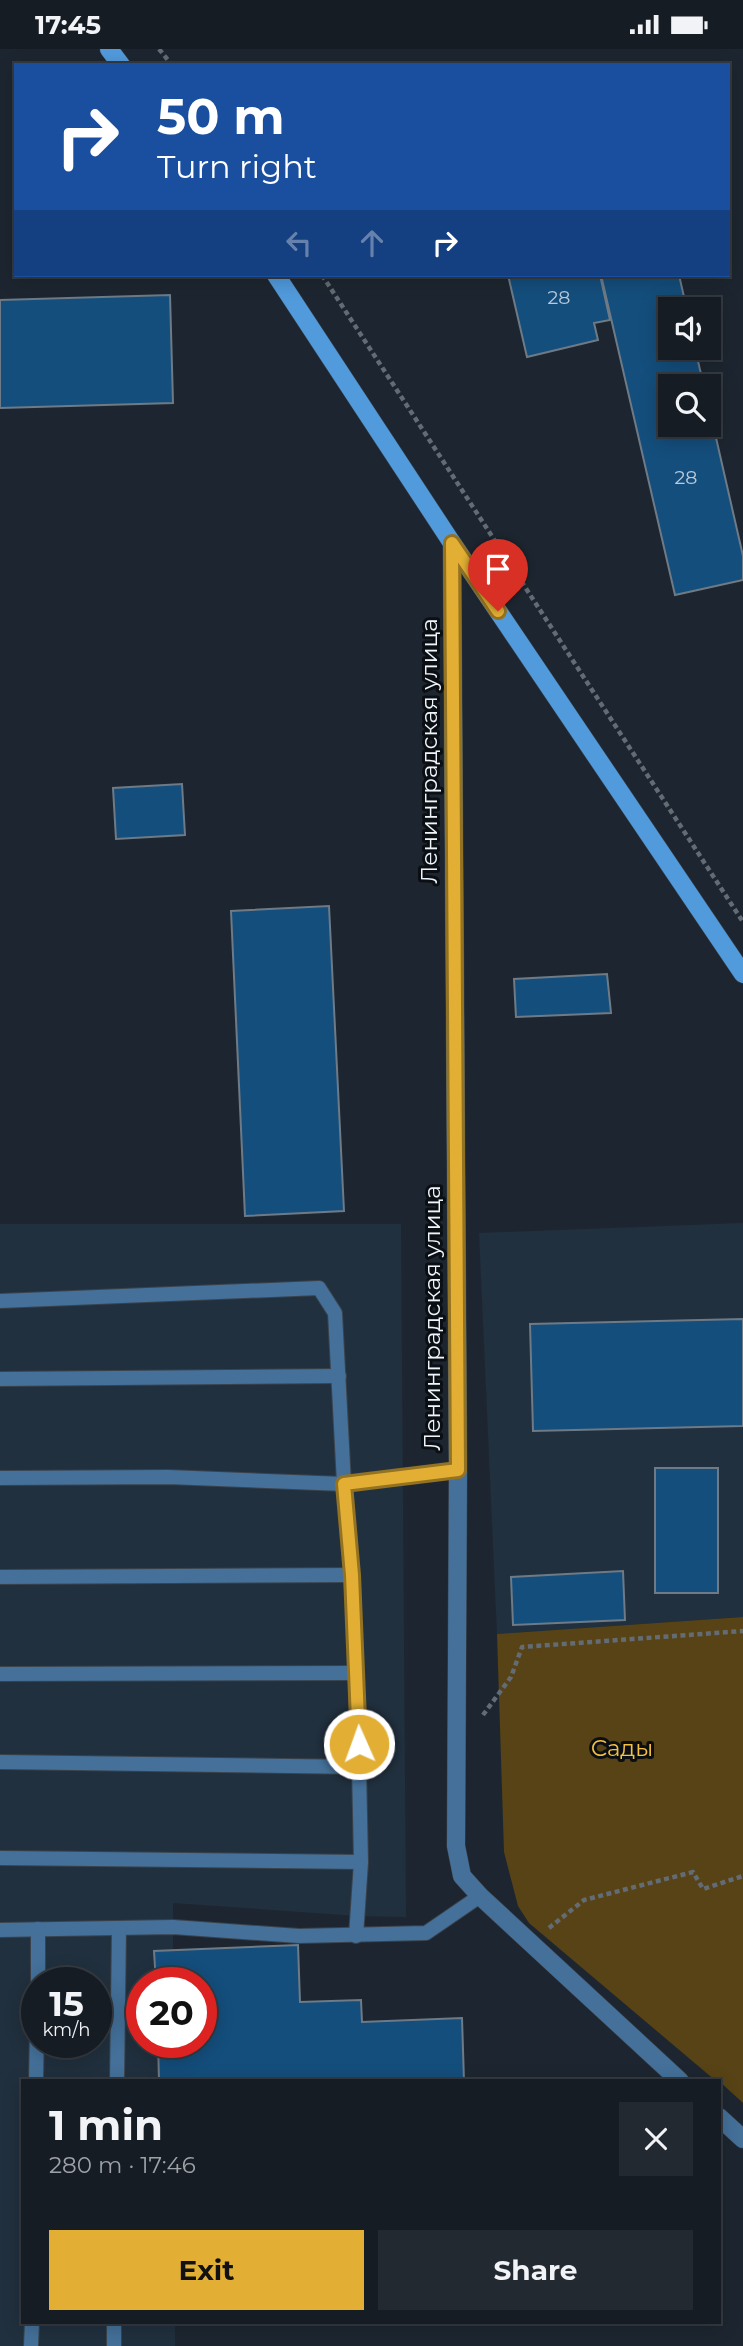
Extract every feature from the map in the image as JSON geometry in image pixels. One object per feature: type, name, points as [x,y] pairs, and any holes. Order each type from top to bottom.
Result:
[{"type":"street","points":[[277,277],[452,543],[743,974]]},
{"type":"street","name":"Ленинградская улица","points":[[452,543],[458,1470],[456,1846],[462,1876],[480,1896],[678,2079]]},
{"type":"street","points":[[721,2119],[743,2139]]},
{"type":"lane","points":[[0,1301],[319,1288],[335,1313],[356,1673],[361,1862],[356,1936]]},
{"type":"lane","points":[[0,1379],[338,1376]]},
{"type":"lane","points":[[0,1478],[168,1477],[344,1484],[458,1470]]},
{"type":"lane","points":[[0,1577],[352,1575]]},
{"type":"lane","points":[[0,1674],[356,1673]]},
{"type":"lane","points":[[0,1762],[359,1767]]},
{"type":"lane","points":[[0,1858],[361,1862]]},
{"type":"lane","points":[[0,1930],[173,1927],[299,1936],[425,1933],[480,1896]]},
{"type":"lane","points":[[117,2079],[119,1928]]},
{"type":"lane","points":[[37,1967],[38,1929]]},
{"type":"lane","points":[[36,2058],[36,2079]]},
{"type":"lane","points":[[31,2346],[32,2324]]},
{"type":"lane","points":[[114,2324],[114,2346]]},
{"type":"path","points":[[159,49],[170,63]]},
{"type":"path","points":[[323,277],[743,922]]},
{"type":"path","points":[[457,1753],[511,1677],[523,1647],[743,1631]]},
{"type":"path","points":[[531,1943],[584,1900],[693,1872],[703,1889],[743,1876]]},
{"type":"shaded area","points":[[743,1223],[743,1617],[497,1634],[479,1233]]},
{"type":"shaded area","points":[[0,1224],[401,1224],[406,1917],[173,1903],[173,1967],[126,1967],[126,2058],[173,2058],[174,2079],[21,2079],[21,2324],[175,2324],[175,2346],[0,2346]]},
{"type":"green space","name":"Сады","points":[[743,1617],[743,2103],[721,2083],[721,2079],[714,2079],[529,1923],[518,1906],[504,1852],[497,1634]]},
{"type":"building","points":[[508,277],[600,277],[610,320],[594,323],[598,340],[527,357]]},
{"type":"building","points":[[601,277],[679,277],[684,297],[658,297],[658,360],[698,360],[701,374],[658,374],[658,437],[716,437],[743,556],[743,580],[675,595]]},
{"type":"building","points":[[170,295],[173,403],[0,408],[0,300]]},
{"type":"building","points":[[182,784],[185,835],[116,839],[113,788]]},
{"type":"building","points":[[329,906],[344,1211],[245,1216],[231,911]]},
{"type":"building","points":[[607,974],[611,1013],[516,1017],[514,979]]},
{"type":"building","points":[[743,1319],[743,1426],[533,1431],[530,1324]]},
{"type":"building","points":[[655,1468],[718,1468],[718,1593],[655,1593]]},
{"type":"building","points":[[623,1571],[625,1620],[513,1625],[511,1577]]},
{"type":"building","points":[[298,1945],[300,2002],[361,2000],[362,2022],[462,2018],[464,2079],[159,2079],[158,2058],[217,2058],[217,1967],[155,1967],[154,1951]]},
{"type":"route","points":[[359,1744],[352,1575],[344,1484],[458,1470],[452,543],[498,611]]}]
